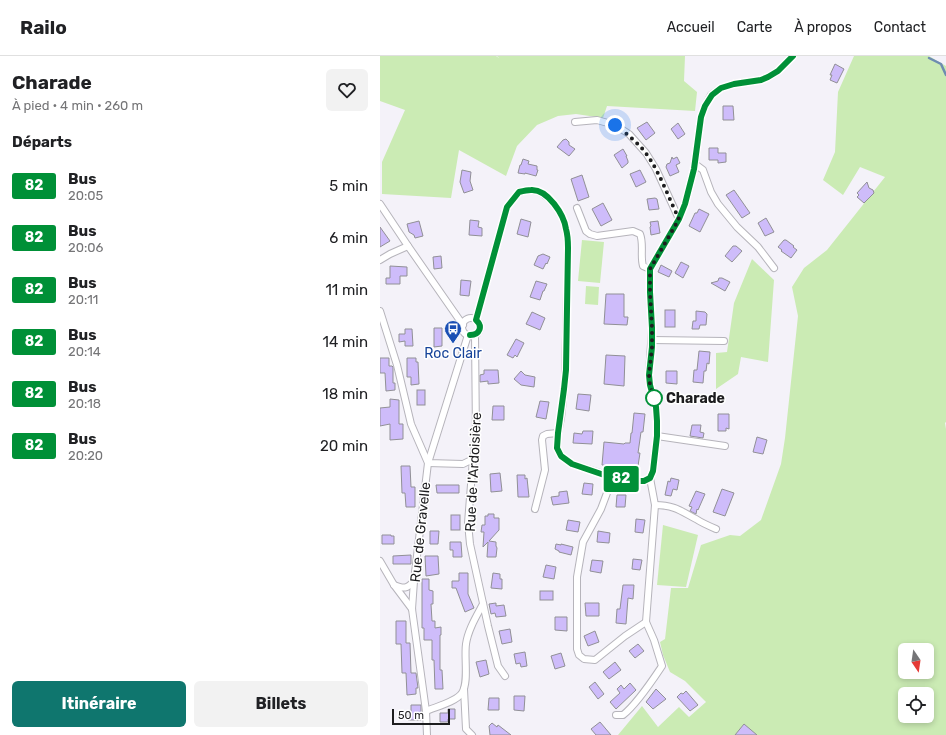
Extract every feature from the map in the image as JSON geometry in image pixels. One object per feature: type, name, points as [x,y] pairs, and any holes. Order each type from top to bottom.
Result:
[{"type":"street","points":[[616,715],[623,715],[629,711],[662,666],[654,640],[646,622],[655,505],[650,478],[653,471],[657,436],[656,407],[649,375],[652,340],[650,269],[679,219],[685,204],[695,164],[701,117],[705,106],[712,95],[721,88],[734,84],[761,80],[768,77],[778,71],[793,56]]},
{"type":"street","points":[[575,122],[597,120],[615,125],[628,134],[646,153],[656,169],[679,219]]},
{"type":"street","points":[[695,164],[702,170],[711,192],[718,204],[737,227],[758,247],[774,268]]},
{"type":"street","points":[[473,319],[481,299],[507,207],[519,192],[533,190],[543,193],[551,200],[562,217],[566,230],[568,248],[566,370],[557,448],[561,456],[572,464],[613,478],[637,481],[644,481],[650,478]]},
{"type":"street","points":[[380,204],[463,325],[464,332],[468,335],[475,335],[479,331],[480,326],[478,321],[473,319],[466,320],[463,325]]},
{"type":"street","points":[[577,208],[586,231],[590,234],[597,236],[633,231],[640,234],[642,238],[643,266],[650,269]]},
{"type":"street","points":[[380,260],[408,246]]},
{"type":"street","points":[[380,311],[397,365],[411,424],[428,463],[462,464],[473,459]]},
{"type":"street","name":"Rue de Gravelle","points":[[427,735],[426,711],[412,610],[414,582],[428,463],[468,335]]},
{"type":"street","name":"Rue de l'Ardoisière","points":[[475,335],[476,448],[473,459],[468,523],[470,544],[483,604],[498,666],[505,676]]},
{"type":"street","points":[[652,340],[724,341]]},
{"type":"street","points":[[535,509],[545,470],[542,440],[543,436],[558,433]]},
{"type":"street","points":[[657,436],[725,446]]},
{"type":"street","points":[[613,478],[601,509],[583,542],[577,577],[577,649],[584,659],[595,660],[625,636],[646,622]]},
{"type":"street","points":[[655,505],[663,505],[681,510],[716,529]]},
{"type":"street","points":[[380,561],[394,585],[412,610]]},
{"type":"street","points":[[394,585],[405,588],[414,582]]},
{"type":"street","points":[[472,735],[466,729],[464,687],[466,644],[469,631],[483,604]]},
{"type":"street","points":[[426,711],[455,700],[461,694],[464,687]]},
{"type":"green space","points":[[380,56],[496,56],[499,58],[497,56],[685,56],[684,81],[697,92],[695,111],[607,106],[603,118],[576,114],[558,116],[537,125],[517,146],[506,176],[459,150],[451,198],[382,194],[382,162],[405,110],[380,101]]},
{"type":"green space","points":[[854,56],[929,56],[946,66],[946,735],[618,735],[642,706],[658,727],[679,707],[689,717],[706,702],[685,681],[670,672],[663,655],[660,642],[665,639],[671,588],[688,588],[701,545],[730,535],[740,536],[761,520],[781,464],[785,438],[798,316],[792,287],[804,268],[827,250],[885,177],[860,167],[843,195],[823,180],[835,152],[838,92]]},
{"type":"green space","points":[[582,240],[604,242],[600,283],[578,281]]},
{"type":"green space","points":[[752,259],[774,280],[768,362],[741,357],[738,374],[716,389],[716,353],[727,352],[734,303]]},
{"type":"green space","points":[[586,286],[599,287],[598,305],[585,304]]},
{"type":"green space","points":[[663,525],[698,535],[686,587],[657,585]]},
{"type":"building","points":[[835,64],[844,69],[837,83],[830,80],[832,75],[830,75]]},
{"type":"building","points":[[723,106],[733,106],[734,120],[723,120]]},
{"type":"building","points":[[647,122],[655,133],[646,140],[637,128]]},
{"type":"building","points":[[678,123],[685,134],[678,139],[671,129]]},
{"type":"building","points":[[566,139],[569,142],[569,145],[575,149],[569,156],[557,147],[563,140]]},
{"type":"building","points":[[709,148],[718,148],[718,153],[726,153],[726,162],[718,163],[718,160],[709,160]]},
{"type":"building","points":[[623,149],[627,156],[628,163],[622,168],[614,155]]},
{"type":"building","points":[[672,157],[673,159],[677,157],[680,163],[676,165],[679,172],[670,176],[666,167],[667,164],[670,163]]},
{"type":"building","points":[[523,159],[529,161],[528,164],[537,166],[538,170],[536,176],[518,173]]},
{"type":"building","points":[[462,170],[471,172],[470,181],[473,190],[464,193],[460,182]]},
{"type":"building","points":[[640,170],[646,182],[636,187],[630,174]]},
{"type":"building","points":[[582,175],[589,197],[578,201],[571,179]]},
{"type":"building","points":[[867,182],[869,188],[873,190],[874,193],[864,203],[857,197],[859,195],[857,193]]},
{"type":"building","points":[[734,190],[750,213],[742,218],[726,195]]},
{"type":"building","points":[[647,199],[657,199],[659,209],[649,210]]},
{"type":"building","points":[[603,203],[612,220],[601,226],[592,209]]},
{"type":"building","points":[[699,209],[709,214],[700,232],[689,226],[695,213],[697,213]]},
{"type":"building","points":[[766,218],[774,232],[765,236],[758,223]]},
{"type":"building","points":[[521,219],[531,222],[528,237],[517,234]]},
{"type":"building","points":[[470,220],[479,221],[478,227],[482,228],[482,236],[469,235]]},
{"type":"building","points":[[419,221],[423,236],[415,238],[414,235],[409,232],[407,224]]},
{"type":"building","points":[[658,221],[660,233],[651,235],[650,222]]},
{"type":"building","points":[[380,227],[390,241],[380,247]]},
{"type":"building","points":[[784,240],[794,246],[793,247],[797,250],[791,258],[778,247]]},
{"type":"building","points":[[733,246],[736,246],[742,251],[732,262],[725,256]]},
{"type":"building","points":[[543,254],[550,257],[543,269],[534,265],[538,256]]},
{"type":"building","points":[[441,256],[442,268],[434,269],[433,257]]},
{"type":"building","points":[[681,262],[689,266],[683,278],[675,273]]},
{"type":"building","points":[[661,265],[672,271],[669,277],[658,272]]},
{"type":"building","points":[[390,266],[407,267],[407,276],[400,276],[400,284],[386,284],[386,278],[390,278]]},
{"type":"building","points":[[719,278],[730,282],[725,291],[711,283],[718,281]]},
{"type":"building","points":[[461,280],[471,281],[469,296],[460,295]]},
{"type":"building","points":[[536,281],[547,284],[540,300],[530,297]]},
{"type":"building","points":[[606,294],[624,294],[624,317],[628,317],[627,325],[604,324]]},
{"type":"building","points":[[665,310],[675,310],[675,327],[665,327]]},
{"type":"building","points":[[696,311],[705,312],[707,314],[706,325],[700,325],[699,329],[692,329],[693,321],[696,321]]},
{"type":"building","points":[[532,312],[545,318],[540,330],[526,324]]},
{"type":"building","points":[[434,328],[442,328],[442,346],[434,347]]},
{"type":"building","points":[[405,329],[412,329],[413,346],[405,346],[405,341],[399,342],[399,334],[405,334]]},
{"type":"building","points":[[516,339],[524,343],[517,357],[515,355],[513,358],[507,355]]},
{"type":"building","points":[[699,351],[710,352],[709,364],[707,363],[706,371],[704,371],[703,383],[693,382],[694,370],[697,370]]},
{"type":"building","points":[[606,355],[625,356],[624,386],[604,384]]},
{"type":"building","points":[[380,358],[389,358],[389,366],[393,367],[393,383],[395,383],[395,390],[386,391],[385,373],[380,373]]},
{"type":"building","points":[[407,358],[416,358],[416,362],[418,362],[419,384],[411,385],[411,377],[407,377]]},
{"type":"building","points":[[484,370],[498,370],[499,383],[488,384],[488,381],[480,382],[480,375],[484,374]]},
{"type":"building","points":[[521,371],[525,375],[535,377],[534,387],[521,385],[514,379]]},
{"type":"building","points":[[666,371],[677,371],[677,384],[666,383]]},
{"type":"building","points":[[417,390],[425,390],[425,405],[417,405]]},
{"type":"building","points":[[578,394],[591,395],[589,411],[576,409]]},
{"type":"building","points":[[390,399],[399,400],[399,424],[403,424],[403,439],[390,440],[390,424],[380,426],[380,408],[390,407]]},
{"type":"building","points":[[540,401],[549,402],[546,419],[536,417]]},
{"type":"building","points":[[493,406],[504,406],[504,420],[492,420]]},
{"type":"building","points":[[634,413],[645,414],[636,472],[627,470],[628,468],[602,465],[604,442],[624,444],[630,443]]},
{"type":"building","points":[[718,414],[729,414],[729,429],[726,428],[726,431],[718,431]]},
{"type":"building","points":[[692,425],[701,425],[700,432],[704,433],[703,438],[690,436]]},
{"type":"building","points":[[583,431],[593,431],[592,444],[573,443],[574,433],[582,434]]},
{"type":"building","points":[[757,437],[767,440],[763,454],[753,452]]},
{"type":"building","points":[[401,466],[410,466],[411,487],[415,487],[415,507],[406,507],[405,493],[402,493]]},
{"type":"building","points":[[500,473],[502,491],[491,492],[490,474]]},
{"type":"building","points":[[517,475],[525,475],[525,479],[527,478],[529,497],[518,497]]},
{"type":"building","points":[[671,478],[679,480],[677,490],[673,489],[671,496],[665,495],[668,481],[670,482]]},
{"type":"building","points":[[584,483],[593,484],[592,495],[582,494]]},
{"type":"building","points":[[436,485],[459,485],[459,493],[437,493]]},
{"type":"building","points":[[722,489],[734,493],[725,516],[713,512]]},
{"type":"building","points":[[567,491],[569,503],[553,505],[551,497],[559,496],[559,492]]},
{"type":"building","points":[[696,491],[705,494],[696,514],[690,511],[692,507],[689,506]]},
{"type":"building","points":[[617,495],[626,495],[625,507],[616,507]]},
{"type":"building","points":[[488,514],[494,514],[494,518],[499,518],[499,530],[489,541],[496,542],[496,557],[487,557],[488,542],[483,547],[484,532],[481,532],[482,525],[485,525],[485,516],[488,516]]},
{"type":"building","points":[[451,515],[460,515],[460,530],[451,530]]},
{"type":"building","points":[[636,519],[645,520],[643,533],[635,532]]},
{"type":"building","points":[[568,520],[580,522],[578,532],[566,530]]},
{"type":"building","points":[[430,531],[439,531],[438,544],[430,544]]},
{"type":"building","points":[[598,531],[610,533],[609,543],[597,542]]},
{"type":"building","points":[[382,535],[394,536],[394,544],[382,544]]},
{"type":"building","points":[[450,542],[461,542],[462,557],[453,557],[453,550],[450,550]]},
{"type":"building","points":[[556,544],[573,547],[571,555],[559,552],[555,549]]},
{"type":"building","points":[[411,555],[411,564],[393,564],[393,556]]},
{"type":"building","points":[[425,556],[438,556],[439,574],[426,576]]},
{"type":"building","points":[[633,559],[642,560],[640,570],[632,569]]},
{"type":"building","points":[[592,560],[603,561],[601,573],[590,571]]},
{"type":"building","points":[[546,565],[556,567],[554,579],[543,577]]},
{"type":"building","points":[[459,573],[468,573],[468,594],[474,608],[465,612],[456,588],[452,588],[452,581],[459,581]]},
{"type":"building","points":[[493,573],[500,574],[500,579],[502,579],[502,589],[491,588]]},
{"type":"building","points":[[422,579],[429,579],[429,590],[433,591],[433,604],[431,604],[432,621],[435,621],[435,628],[441,627],[440,670],[442,670],[443,689],[435,689],[434,660],[432,660],[432,640],[424,640],[424,628],[422,628]]},
{"type":"building","points":[[623,585],[634,585],[633,599],[628,598],[626,624],[616,623],[617,609],[620,609]]},
{"type":"building","points":[[540,591],[553,591],[553,600],[540,600]]},
{"type":"building","points":[[496,603],[496,606],[504,605],[506,616],[496,617],[495,613],[491,614],[489,604]]},
{"type":"building","points":[[585,603],[599,603],[599,616],[586,616]]},
{"type":"building","points":[[555,617],[567,617],[567,631],[555,630]]},
{"type":"building","points":[[396,621],[406,621],[406,643],[410,643],[411,673],[416,673],[418,688],[416,688],[416,694],[407,695],[406,673],[402,673],[401,644],[396,644]]},
{"type":"building","points":[[510,629],[512,642],[502,644],[499,631]]},
{"type":"building","points":[[595,631],[599,642],[588,646],[584,636]]},
{"type":"building","points":[[638,644],[644,651],[635,658],[629,651]]},
{"type":"building","points":[[525,652],[527,666],[521,667],[520,663],[516,664],[514,654]]},
{"type":"building","points":[[561,653],[565,666],[555,669],[551,656]]},
{"type":"building","points":[[486,660],[489,674],[480,677],[476,662]]},
{"type":"building","points":[[615,662],[621,670],[609,679],[603,672]]},
{"type":"building","points":[[595,682],[604,694],[598,699],[589,687]]},
{"type":"building","points":[[630,683],[636,690],[616,709],[610,702],[620,693],[617,689],[621,685],[624,689]]},
{"type":"building","points":[[656,689],[666,699],[653,709],[646,702]]},
{"type":"building","points":[[686,691],[698,705],[690,711],[677,697]]},
{"type":"building","points":[[514,696],[525,696],[524,711],[514,710]]},
{"type":"building","points":[[489,698],[499,698],[499,710],[488,710]]},
{"type":"building","points":[[411,705],[421,705],[421,720],[408,720],[408,713],[411,713]]},
{"type":"building","points":[[448,709],[455,709],[455,719],[448,719],[448,722],[440,722],[440,713],[448,713]]},
{"type":"building","points":[[600,722],[611,735],[596,735],[591,729]]},
{"type":"building","points":[[492,723],[497,727],[498,725],[511,735],[490,735],[489,726]]},
{"type":"building","points":[[744,724],[757,735],[735,735]]},
{"type":"waterway","points":[[929,58],[941,64],[946,75]]},
{"type":"bus line","name":"82","points":[[470,335],[475,335],[480,329],[478,321],[476,320],[507,207],[519,192],[533,190],[543,193],[551,200],[562,217],[566,230],[568,248],[566,370],[557,448],[561,456],[572,464],[613,478],[637,481],[644,481],[650,478],[653,471],[657,436],[656,407],[649,375],[652,347],[650,269],[679,219],[685,204],[694,169],[701,117],[705,106],[712,95],[721,88],[734,84],[761,80],[768,77],[778,71],[793,56]]},
{"type":"place","name":"Roc Clair","points":[[453,344]]},
{"type":"place","name":"Charade","points":[[654,398]]},
{"type":"route","points":[[615,125],[628,134],[646,153],[656,169],[679,219],[650,269],[652,347],[649,375],[654,398]]}]
